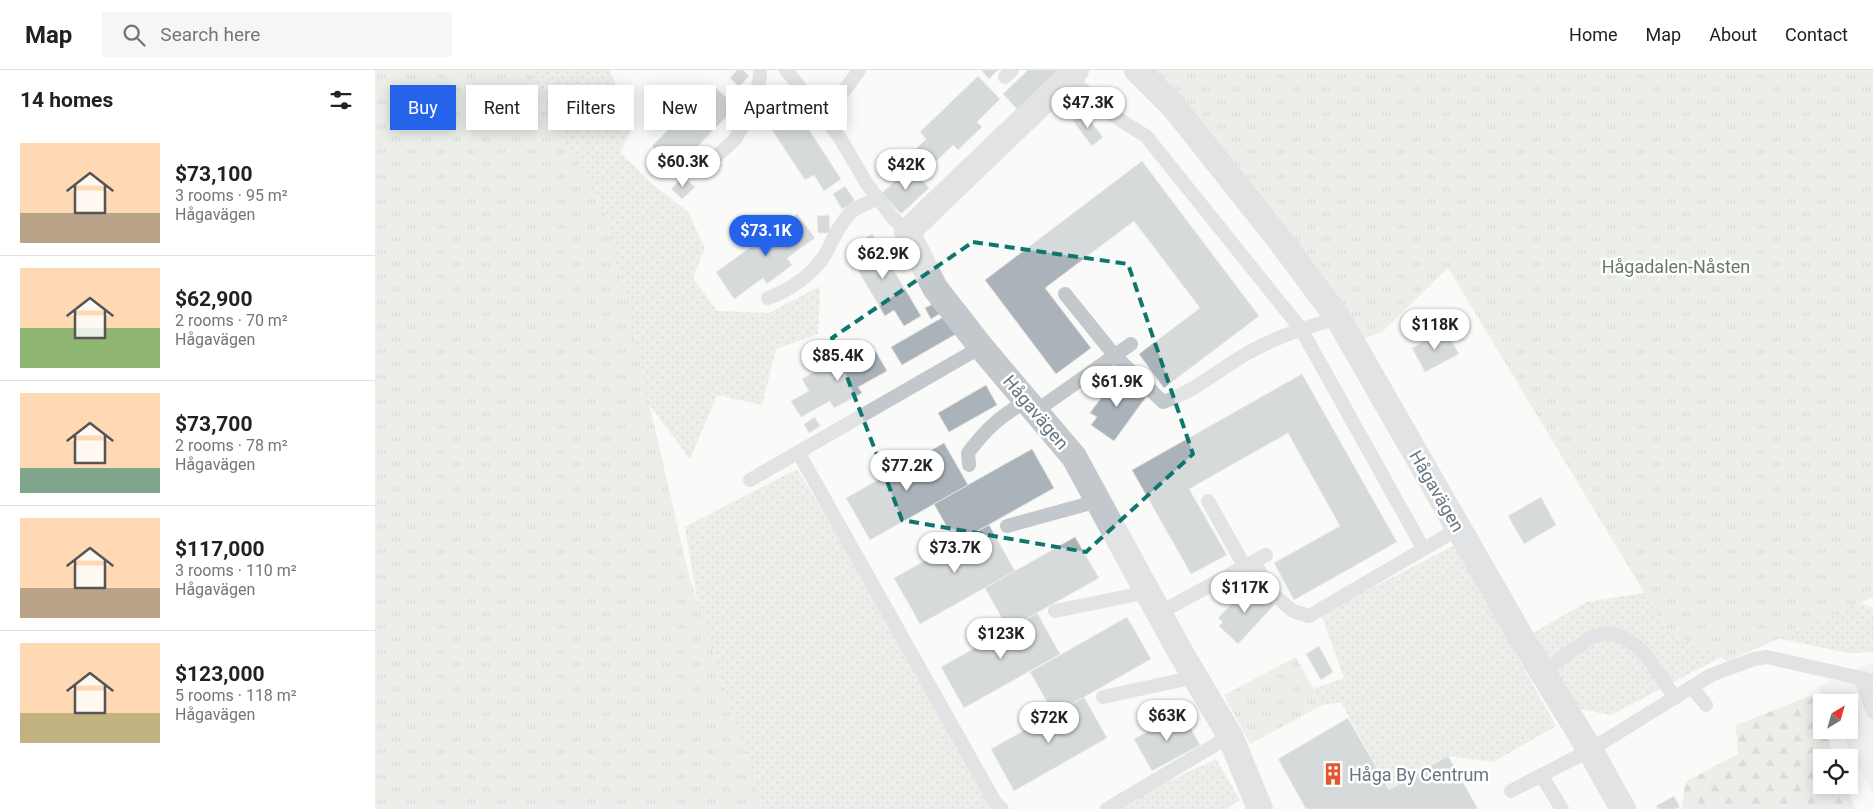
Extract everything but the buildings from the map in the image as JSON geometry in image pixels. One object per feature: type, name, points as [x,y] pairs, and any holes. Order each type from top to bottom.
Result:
[{"type":"street","name":"Hågavägen","points":[[1137,70],[1180,115],[1279,239],[1338,318],[1458,529],[1544,676],[1590,750],[1623,809]]},
{"type":"street","points":[[907,232],[1073,73]]},
{"type":"street","name":"Hågavägen","points":[[907,232],[935,288],[981,347],[1074,457],[1195,678],[1230,736],[1260,809]]},
{"type":"lane","points":[[701,171],[735,139],[749,116],[760,78],[760,70]]},
{"type":"lane","points":[[786,70],[798,85]]},
{"type":"lane","points":[[847,87],[859,70]]},
{"type":"lane","points":[[1073,73],[1081,88],[1120,122],[1146,136],[1301,329],[1423,548]]},
{"type":"lane","points":[[834,130],[867,184],[893,218],[907,232]]},
{"type":"lane","points":[[768,298],[792,286],[813,269],[825,254],[842,223],[852,211],[878,198]]},
{"type":"lane","points":[[1065,294],[1115,356],[1163,402],[1179,397],[1256,348],[1301,329],[1338,318]]},
{"type":"lane","points":[[969,465],[968,453],[980,437],[999,418],[1031,406],[1115,356],[1131,344]]},
{"type":"lane","points":[[750,480],[981,347]]},
{"type":"lane","points":[[799,452],[995,802],[1002,809]]},
{"type":"lane","points":[[1007,526],[1098,501]]},
{"type":"lane","points":[[1209,501],[1255,561],[1273,594],[1293,611],[1309,616],[1458,529]]},
{"type":"lane","points":[[1055,610],[1154,603],[1255,561]]},
{"type":"lane","points":[[1544,676],[1563,656],[1594,636],[1605,634],[1619,636],[1633,642],[1649,659],[1675,698]]},
{"type":"lane","points":[[1511,791],[1590,750],[1711,675],[1754,659],[1767,657],[1867,679],[1873,712]]},
{"type":"lane","points":[[1103,697],[1195,678]]},
{"type":"lane","points":[[1692,687],[1707,705]]},
{"type":"lane","points":[[1107,809],[1230,736]]},
{"type":"lane","points":[[1541,775],[1562,809]]},
{"type":"highlighted area","points":[[973,242],[1128,264],[1193,454],[1086,552],[902,520],[832,338]]},
{"type":"shaded area","points":[[1873,662],[1873,795],[1858,765],[1858,749],[1850,749],[1845,739],[1858,739],[1858,694],[1822,694],[1818,687]]},
{"type":"green space","points":[[375,70],[528,70],[536,85],[466,85],[466,130],[538,130],[538,89],[548,107],[548,130],[560,130],[606,216],[688,572],[763,809],[375,809]]},
{"type":"green space","points":[[473,70],[609,70],[616,85],[548,85],[548,130],[631,130],[620,152],[650,182],[688,212],[705,248],[693,278],[717,311],[769,313],[820,286],[818,334],[776,349],[762,405],[717,395],[690,459],[564,290],[498,130],[538,130],[538,85],[479,85]]},
{"type":"green space","name":"Hågadalen-Nåsten","points":[[1130,70],[1873,70],[1873,597],[1728,661],[1668,632],[1448,268],[1381,333],[1343,344],[1269,239]]},
{"type":"green space","points":[[797,469],[1004,809],[753,809],[715,708],[685,527]]},
{"type":"green space","points":[[1455,545],[1556,726],[1493,762],[1448,756],[1389,790],[1341,702],[1322,705],[1313,689],[1344,678],[1321,614]]},
{"type":"green space","points":[[1655,591],[1847,598],[1873,608],[1873,652],[1848,653],[1763,635],[1611,715],[1575,708],[1531,634],[1587,602]]},
{"type":"green space","points":[[1296,657],[1322,705],[1250,744],[1224,695]]},
{"type":"green space","points":[[1812,695],[1813,739],[1828,739],[1832,749],[1813,749],[1813,794],[1849,794],[1855,809],[1682,809],[1685,782],[1738,754],[1736,725]]},
{"type":"green space","points":[[1216,759],[1240,800],[1226,809],[1110,809]]},
{"type":"place","name":"Håga By Centrum","points":[[1333,774]]}]
